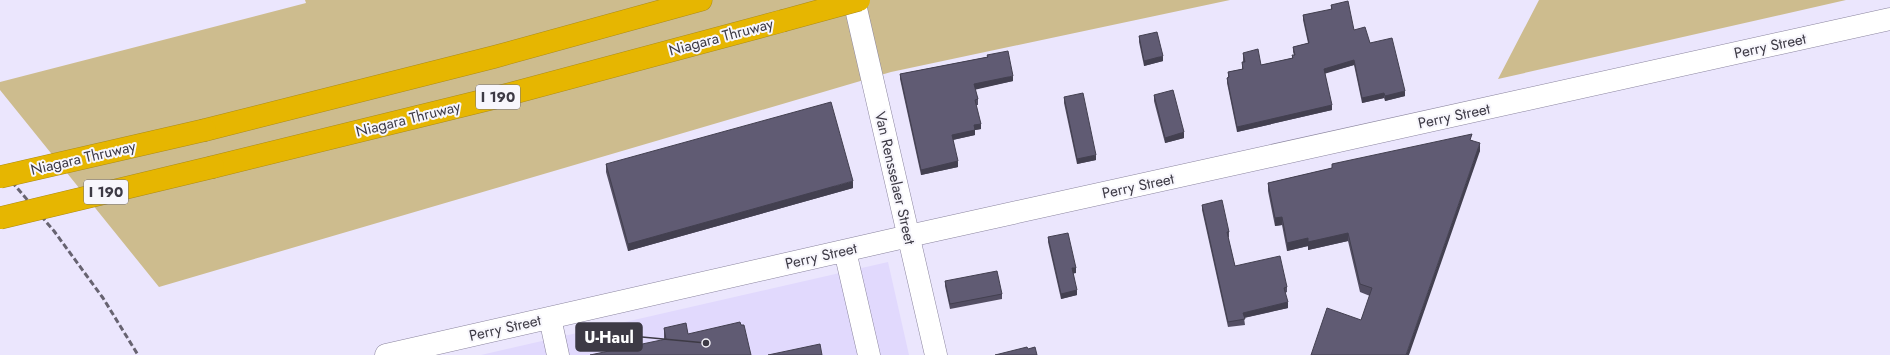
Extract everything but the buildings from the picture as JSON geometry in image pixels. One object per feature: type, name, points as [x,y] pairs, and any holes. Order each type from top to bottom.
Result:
[{"type":"highway","name":"Niagara Thruway","points":[[0,177],[205,130],[494,57],[701,0]]},
{"type":"highway","name":"Niagara Thruway","points":[[0,218],[498,97],[860,0]]},
{"type":"street","name":"Van Rensselaer Street","points":[[854,0],[936,355]]},
{"type":"street","name":"Perry Street","points":[[386,355],[908,236],[1890,19]]},
{"type":"street","points":[[845,251],[869,355]]},
{"type":"street","points":[[550,318],[558,355]]},
{"type":"shaded area","points":[[305,0],[1230,0],[891,72],[159,287],[0,90],[0,82],[306,3]]},
{"type":"shaded area","points":[[1539,0],[1846,0],[1498,79]]},
{"type":"shaded area","points":[[888,262],[909,355],[481,355]]},
{"type":"railway","points":[[0,168],[54,231],[103,298],[138,355]]},
{"type":"place","name":"U-Haul","points":[[706,343]]}]
